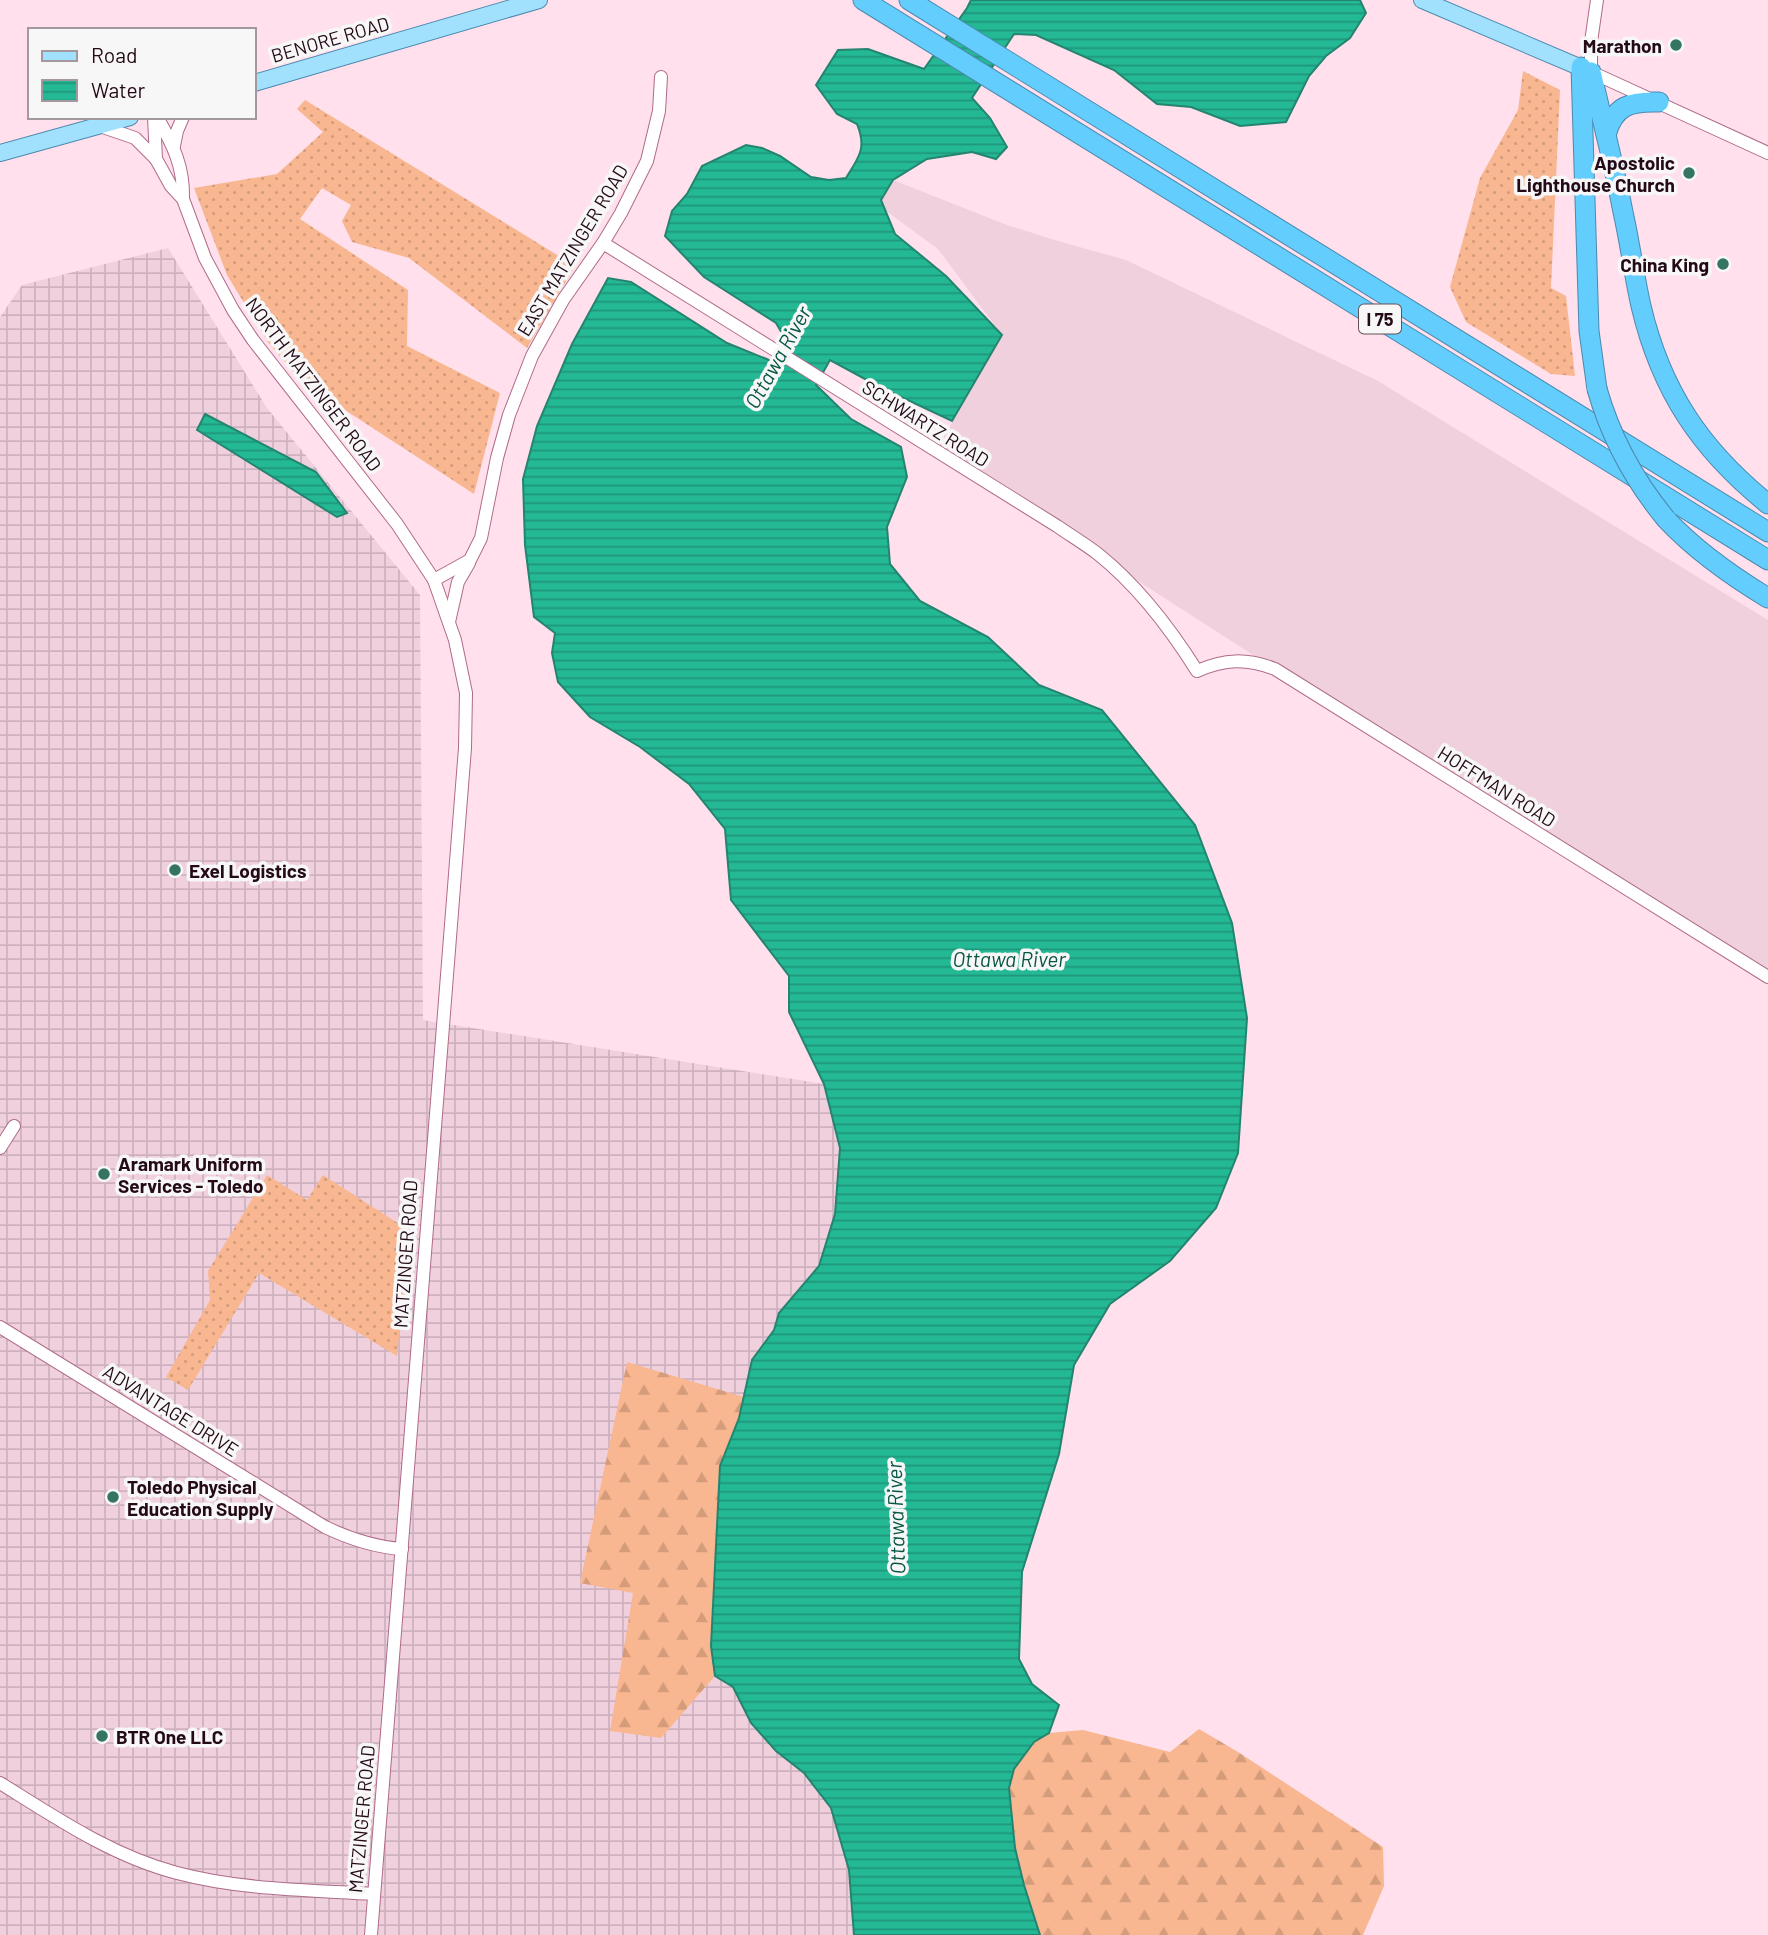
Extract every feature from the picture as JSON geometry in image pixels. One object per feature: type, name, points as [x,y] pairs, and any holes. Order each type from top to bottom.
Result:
[{"type":"highway","name":"I 75","points":[[863,0],[1768,560]]},
{"type":"highway","name":"I 75","points":[[909,0],[1768,532]]},
{"type":"highway","points":[[1586,70],[1606,135],[1641,306],[1665,380],[1704,443],[1736,477],[1768,504]]},
{"type":"highway","points":[[1586,70],[1589,331],[1597,389],[1611,431],[1644,492],[1666,519],[1700,552],[1768,598]]},
{"type":"highway","points":[[1606,135],[1613,117],[1626,106],[1659,102]]},
{"type":"main road","name":"BENORE ROAD","points":[[256,82],[539,0]]},
{"type":"main road","points":[[1422,0],[1586,70]]},
{"type":"main road","points":[[0,153],[122,119]]},
{"type":"street","points":[[1597,0],[1586,70],[1768,153]]},
{"type":"street","name":"EAST MATZINGER ROAD","points":[[449,622],[458,582],[481,538],[509,415],[532,356],[563,300],[621,213],[647,161],[659,111],[661,77]]},
{"type":"street","name":"NORTH MATZINGER ROAD","points":[[155,119],[156,159],[171,186],[183,200],[205,258],[233,310],[261,351],[397,524],[434,580]]},
{"type":"street","name":"NORTH MATZINGER ROAD","points":[[156,119],[174,146],[183,180],[183,200]]},
{"type":"street","points":[[174,146],[182,119]]},
{"type":"street","points":[[96,125],[135,138],[156,159]]},
{"type":"street","name":"SCHWARTZ ROAD","points":[[603,243],[1057,526],[1097,554],[1140,593],[1197,671]]},
{"type":"street","points":[[434,580],[470,560]]},
{"type":"street","name":"MATZINGER ROAD","points":[[371,1935],[465,748],[466,693],[457,650],[434,580]]},
{"type":"street","name":"HOFFMAN ROAD","points":[[1197,671],[1218,664],[1241,661],[1252,661],[1275,669],[1768,977]]},
{"type":"street","points":[[0,1148],[14,1126]]},
{"type":"street","name":"ADVANTAGE DRIVE","points":[[0,1327],[325,1527],[365,1544],[402,1549]]},
{"type":"street","points":[[0,1783],[98,1842],[176,1873],[226,1883],[374,1894]]},
{"type":"shaded area","points":[[893,180],[1007,225],[1126,260],[1378,381],[1768,620],[1768,977],[1284,675],[936,451],[1002,335],[938,249],[886,211],[881,200]]},
{"type":"shaded area","points":[[168,248],[267,408],[420,595],[423,1020],[824,1084],[840,1149],[835,1214],[819,1266],[779,1313],[774,1330],[752,1360],[739,1418],[715,1676],[734,1687],[751,1723],[776,1751],[804,1773],[831,1808],[849,1870],[854,1935],[0,1935],[0,317],[22,285]]},
{"type":"green space","points":[[1523,71],[1560,90],[1551,288],[1566,296],[1575,376],[1551,374],[1466,322],[1450,287],[1480,178],[1518,110]]},
{"type":"green space","points":[[305,100],[575,266],[527,348],[409,258],[352,242],[342,221],[351,205],[322,188],[300,219],[408,290],[407,346],[500,393],[474,494],[302,382],[268,342],[227,275],[194,188],[277,174],[323,132],[297,109]]},
{"type":"green space","points":[[267,1175],[307,1200],[323,1175],[410,1231],[397,1356],[259,1273],[188,1390],[166,1377],[210,1300],[208,1271]]},
{"type":"green space","points":[[627,1362],[744,1397],[739,1418],[720,1466],[711,1646],[715,1676],[661,1738],[610,1731],[633,1593],[580,1583]]},
{"type":"green space","points":[[1199,1729],[1383,1847],[1384,1886],[1363,1935],[1040,1935],[1015,1848],[1009,1788],[1014,1769],[1034,1742],[1049,1733],[1083,1730],[1170,1752]]},
{"type":"water","name":"Ottawa River","points":[[971,0],[1360,0],[1366,13],[1350,38],[1326,56],[1309,76],[1286,122],[1240,126],[1191,107],[1157,104],[1114,70],[1036,35],[1014,34],[972,98],[990,118],[1007,147],[996,159],[972,152],[927,159],[893,180],[881,200],[895,234],[946,276],[1002,335],[952,421],[830,360],[816,385],[851,419],[901,447],[907,477],[887,527],[890,564],[920,601],[988,637],[1039,685],[1102,710],[1195,825],[1232,923],[1247,1018],[1238,1153],[1216,1208],[1170,1261],[1110,1304],[1074,1365],[1059,1454],[1022,1572],[1019,1659],[1032,1684],[1059,1705],[1049,1733],[1034,1742],[1014,1769],[1009,1788],[1015,1848],[1040,1935],[854,1935],[849,1870],[831,1808],[804,1773],[776,1751],[751,1723],[733,1687],[715,1676],[711,1646],[720,1466],[739,1418],[752,1360],[774,1330],[779,1313],[819,1266],[835,1214],[840,1148],[824,1084],[789,1012],[789,976],[731,900],[725,829],[689,784],[640,747],[590,717],[558,682],[552,653],[555,633],[534,617],[525,545],[523,479],[537,426],[572,344],[608,278],[631,282],[727,343],[774,362],[787,342],[776,323],[704,277],[665,236],[672,211],[687,194],[702,166],[746,145],[780,156],[811,177],[829,180],[846,178],[860,152],[860,132],[857,124],[837,114],[816,85],[838,50],[868,49],[924,69]]},
{"type":"water","points":[[205,414],[316,472],[347,513],[337,517],[197,430]]},
{"type":"place","name":"Marathon","points":[[1676,45]]},
{"type":"place","name":"Apostolic Lighthouse Church","points":[[1689,173]]},
{"type":"place","name":"China King","points":[[1723,264]]},
{"type":"place","name":"Exel Logistics","points":[[175,870]]},
{"type":"place","name":"Aramark Uniform Services - Toledo","points":[[104,1174]]},
{"type":"place","name":"Toledo Physical Education Supply","points":[[113,1497]]},
{"type":"place","name":"BTR One LLC","points":[[102,1736]]}]
